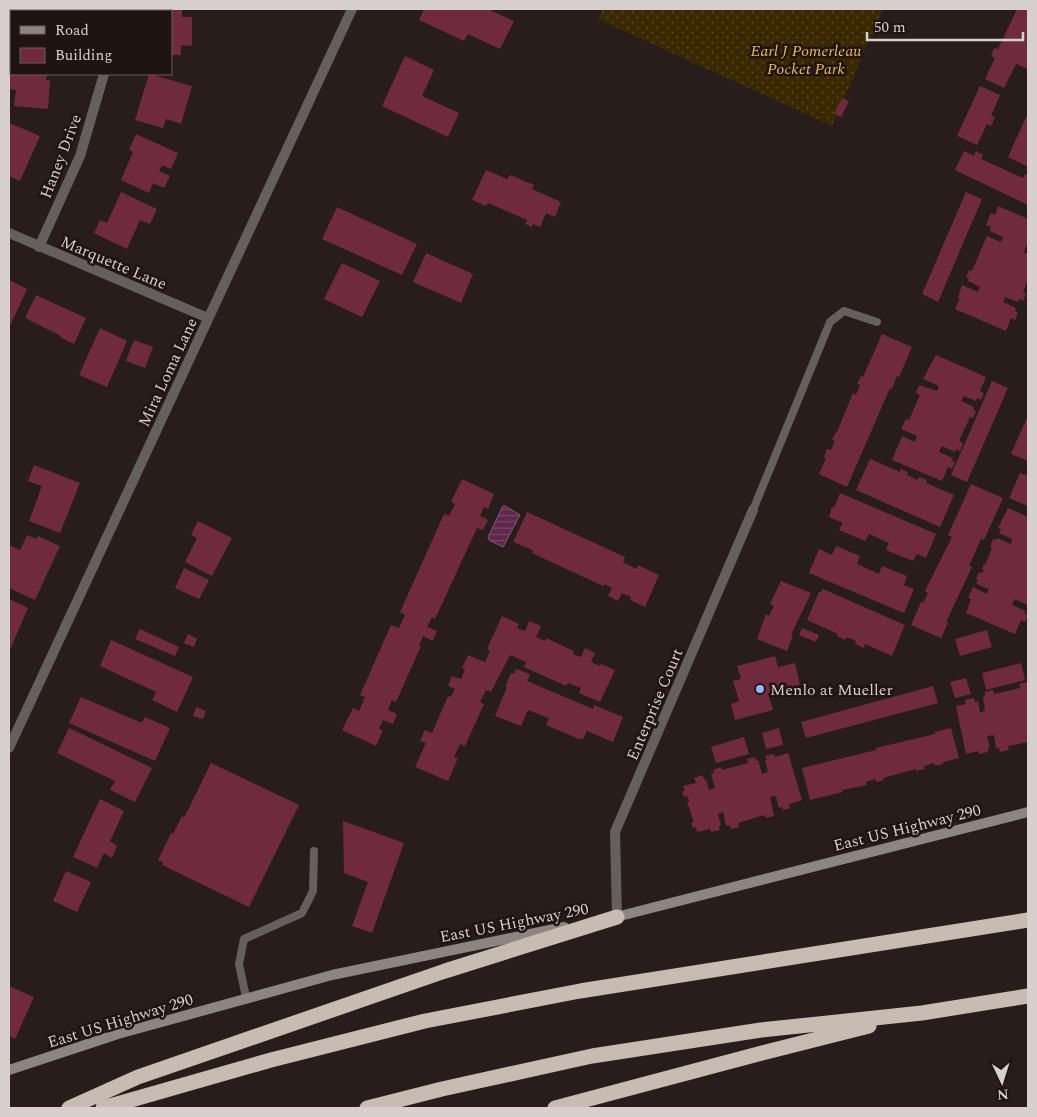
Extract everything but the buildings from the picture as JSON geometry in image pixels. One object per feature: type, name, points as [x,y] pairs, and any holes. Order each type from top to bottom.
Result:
[{"type":"highway","points":[[69,1108],[148,1074],[436,974],[617,917]]},
{"type":"highway","points":[[103,1108],[271,1060],[425,1021],[580,991],[1028,920]]},
{"type":"highway","points":[[367,1108],[442,1089],[592,1056],[761,1030],[922,1013],[1028,996]]},
{"type":"highway","points":[[555,1108],[922,1013]]},
{"type":"main road","name":"East US Highway 290","points":[[9,1070],[118,1034],[246,997],[332,975],[617,917],[1028,812]]},
{"type":"street","name":"Mira Loma Lane","points":[[9,748],[352,9]]},
{"type":"street","name":"Haney Drive","points":[[39,247],[80,156],[104,75]]},
{"type":"street","name":"Marquette Lane","points":[[9,233],[208,318]]},
{"type":"street","name":"Enterprise Court","points":[[617,917],[615,832],[753,510]]},
{"type":"lane","points":[[753,510],[830,322],[844,311],[877,322]]},
{"type":"lane","points":[[246,997],[239,964],[244,939],[302,913],[313,891],[314,851]]},
{"type":"green space","name":"Earl J Pomerleau Pocket Park","points":[[603,9],[883,9],[832,126],[598,19]]},
{"type":"shaded area","points":[[503,506],[520,515],[503,547],[489,540],[488,537]]},
{"type":"place","name":"Menlo at Mueller","points":[[760,689]]}]
